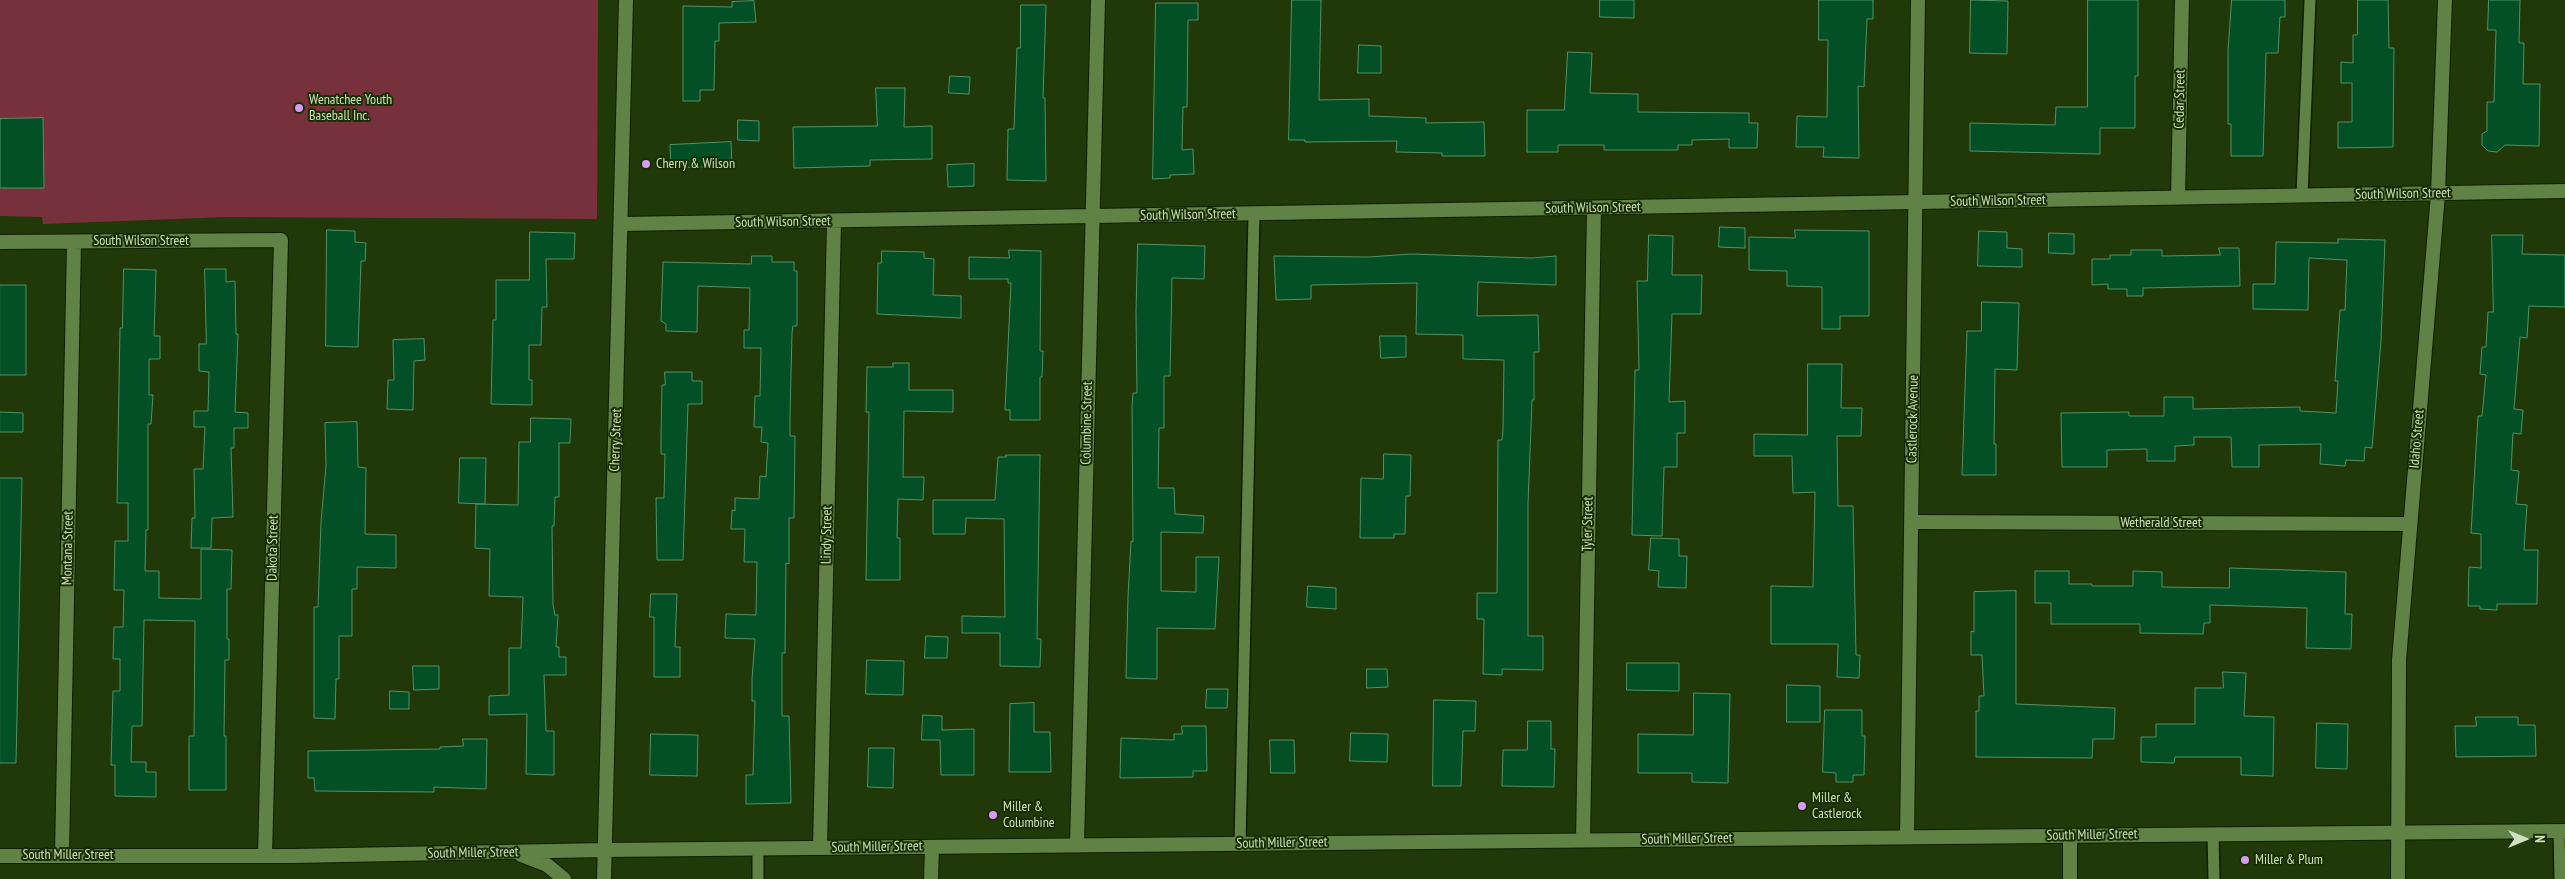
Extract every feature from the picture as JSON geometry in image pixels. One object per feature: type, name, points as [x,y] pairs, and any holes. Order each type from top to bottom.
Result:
[{"type":"street","name":"Cherry Street","points":[[604,879],[622,224],[626,0]]},
{"type":"street","name":"Columbine Street","points":[[1077,845],[1098,0]]},
{"type":"street","name":"Castlerock Avenue","points":[[1907,837],[1918,0]]},
{"type":"street","name":"Cedar Street","points":[[2178,198],[2182,0]]},
{"type":"street","name":"Idaho Street","points":[[2398,879],[2399,660],[2438,194],[2444,0]]},
{"type":"street","name":"South Wilson Street","points":[[622,224],[834,222],[2565,191]]},
{"type":"street","name":"Tyler Street","points":[[1583,840],[1594,208]]},
{"type":"street","name":"Lindy Street","points":[[820,848],[834,222]]},
{"type":"street","name":"South Wilson Street","points":[[0,242],[281,240]]},
{"type":"street","name":"Dakota Street","points":[[265,855],[281,240]]},
{"type":"street","name":"Montana Street","points":[[62,854],[74,242]]},
{"type":"street","name":"Wetherald Street","points":[[1912,522],[2410,524]]},
{"type":"street","name":"South Miller Street","points":[[0,856],[62,854],[265,855],[758,848],[2562,831]]},
{"type":"street","points":[[2070,836],[2070,879]]},
{"type":"street","points":[[931,879],[932,847]]},
{"type":"street","points":[[513,852],[547,865],[564,879]]},
{"type":"lane","points":[[2302,196],[2310,0]]},
{"type":"lane","points":[[1240,844],[1254,214]]},
{"type":"lane","points":[[2560,879],[2562,831]]},
{"type":"lane","points":[[2214,834],[2214,879]]},
{"type":"lane","points":[[758,848],[758,879]]},
{"type":"shaded area","name":"Wenatchee Youth Baseball Inc.","points":[[0,0],[598,0],[597,219],[226,217],[43,224],[42,217],[0,216]]},
{"type":"building","points":[[1292,0],[1321,0],[1319,100],[1369,99],[1369,116],[1426,118],[1426,123],[1484,122],[1485,156],[1442,156],[1442,153],[1396,152],[1397,141],[1305,142],[1305,140],[1289,140]]},
{"type":"building","points":[[1600,0],[1634,0],[1634,18],[1600,17]]},
{"type":"building","points":[[1819,0],[1873,0],[1873,19],[1867,19],[1864,87],[1858,86],[1859,158],[1823,157],[1824,147],[1796,147],[1797,116],[1827,117],[1828,40],[1819,40]]},
{"type":"building","points":[[1971,0],[2008,1],[2007,54],[1970,53]]},
{"type":"building","points":[[2088,0],[2138,0],[2138,76],[2135,76],[2135,128],[2100,128],[2100,154],[1970,151],[1970,123],[2055,125],[2056,107],[2087,107]]},
{"type":"building","points":[[2232,0],[2285,0],[2285,17],[2280,17],[2278,53],[2266,53],[2263,156],[2231,156],[2231,124],[2228,124],[2228,51]]},
{"type":"building","points":[[2358,0],[2388,0],[2389,48],[2394,48],[2393,147],[2338,148],[2338,122],[2352,122],[2352,83],[2341,83],[2341,62],[2353,63],[2353,35],[2357,35]]},
{"type":"building","points":[[2489,0],[2520,0],[2519,43],[2524,43],[2523,84],[2540,84],[2539,146],[2505,145],[2497,152],[2488,151],[2482,145],[2482,134],[2487,131],[2487,102],[2494,102],[2496,30],[2488,30]]},
{"type":"building","points":[[754,1],[756,22],[719,23],[719,41],[715,41],[714,90],[700,90],[700,101],[683,101],[683,6],[732,7],[732,2]]},
{"type":"building","points":[[1156,3],[1198,3],[1198,20],[1188,20],[1187,107],[1183,107],[1182,150],[1193,149],[1194,174],[1170,175],[1170,178],[1153,179]]},
{"type":"building","points":[[1021,5],[1046,5],[1043,98],[1045,98],[1046,181],[1007,180],[1008,129],[1014,129],[1017,48],[1020,48]]},
{"type":"building","points":[[1359,45],[1381,46],[1381,73],[1358,73]]},
{"type":"building","points":[[1568,52],[1592,53],[1590,93],[1638,94],[1638,112],[1749,113],[1749,123],[1758,123],[1757,148],[1729,148],[1729,139],[1692,140],[1692,145],[1678,145],[1678,150],[1604,150],[1604,145],[1558,145],[1558,152],[1527,152],[1527,110],[1564,110]]},
{"type":"building","points":[[950,76],[970,77],[969,94],[949,93]]},
{"type":"building","points":[[876,88],[905,88],[904,127],[932,126],[932,159],[870,160],[870,166],[794,168],[793,127],[877,126]]},
{"type":"building","points":[[43,118],[44,188],[0,188],[0,119]]},
{"type":"building","points":[[738,120],[759,121],[759,141],[738,140]]},
{"type":"building","points":[[731,142],[732,166],[671,168],[670,145]]},
{"type":"building","points":[[974,164],[974,186],[948,187],[947,165]]},
{"type":"building","points":[[1720,227],[1745,228],[1745,248],[1719,247]]},
{"type":"building","points":[[327,230],[355,231],[355,242],[366,243],[365,261],[361,261],[358,347],[326,346]]},
{"type":"building","points":[[1795,230],[1869,231],[1869,316],[1840,316],[1840,329],[1822,329],[1822,287],[1787,286],[1787,271],[1749,270],[1749,237],[1795,238]]},
{"type":"building","points":[[1979,231],[2007,232],[2007,248],[2022,249],[2022,267],[1978,266]]},
{"type":"building","points":[[530,232],[575,233],[574,259],[546,259],[547,307],[542,307],[541,345],[529,345],[529,380],[532,380],[532,405],[491,404],[493,320],[496,320],[496,280],[529,280]]},
{"type":"building","points":[[2049,233],[2074,234],[2074,254],[2049,253]]},
{"type":"building","points":[[1649,235],[1673,236],[1672,275],[1702,275],[1701,314],[1672,314],[1669,402],[1685,401],[1685,433],[1677,433],[1677,467],[1664,467],[1662,536],[1632,535],[1635,370],[1639,370],[1637,281],[1647,281]]},
{"type":"building","points":[[2492,235],[2523,235],[2522,254],[2565,255],[2565,307],[2529,306],[2527,338],[2520,337],[2514,409],[2523,410],[2521,434],[2513,433],[2511,470],[2519,471],[2516,504],[2527,505],[2524,550],[2538,550],[2537,604],[2497,604],[2497,610],[2480,609],[2480,606],[2468,606],[2469,567],[2481,568],[2481,534],[2471,533],[2478,416],[2482,416],[2486,375],[2480,374],[2482,347],[2486,347],[2488,312],[2493,312]]},
{"type":"building","points":[[2338,239],[2385,240],[2381,341],[2372,448],[2365,447],[2364,461],[2346,460],[2345,466],[2320,464],[2321,444],[2259,445],[2259,467],[2232,467],[2231,437],[2194,437],[2194,445],[2175,446],[2175,461],[2147,461],[2147,449],[2107,450],[2107,467],[2062,467],[2061,413],[2129,412],[2129,416],[2164,416],[2164,397],[2193,397],[2193,409],[2300,407],[2300,411],[2336,413],[2338,381],[2335,381],[2340,310],[2345,310],[2347,260],[2309,258],[2308,310],[2253,309],[2253,284],[2275,284],[2276,242],[2338,243]]},
{"type":"building","points":[[1138,244],[1205,246],[1204,279],[1172,278],[1170,376],[1164,376],[1164,428],[1159,428],[1158,488],[1174,488],[1175,514],[1204,516],[1203,533],[1161,532],[1161,591],[1196,592],[1196,557],[1219,557],[1215,629],[1157,628],[1157,679],[1126,678],[1131,541],[1133,542],[1132,405],[1133,393],[1137,393],[1136,314]]},
{"type":"building","points":[[2219,248],[2239,248],[2240,286],[2143,288],[2143,296],[2127,296],[2127,289],[2108,289],[2108,284],[2092,285],[2092,259],[2110,259],[2110,255],[2131,255],[2131,250],[2162,250],[2162,256],[2220,255]]},
{"type":"building","points":[[1009,250],[1041,251],[1040,351],[1043,351],[1042,377],[1040,377],[1040,420],[1010,420],[1010,410],[1005,410],[1011,283],[1008,283],[1008,279],[969,279],[969,257],[1009,258]]},
{"type":"building","points":[[882,251],[924,252],[924,258],[934,259],[933,295],[961,296],[961,318],[877,314],[878,263],[881,263]]},
{"type":"building","points":[[1411,254],[1532,258],[1556,256],[1556,285],[1478,282],[1477,316],[1538,315],[1539,352],[1534,352],[1534,400],[1532,400],[1528,504],[1528,636],[1543,636],[1543,670],[1502,669],[1502,675],[1483,674],[1484,619],[1477,619],[1477,593],[1497,593],[1498,440],[1502,440],[1503,430],[1504,360],[1463,359],[1463,335],[1416,334],[1417,283],[1311,285],[1311,299],[1276,300],[1274,256],[1369,257]]},
{"type":"building","points":[[752,256],[772,256],[772,262],[794,262],[794,271],[797,271],[797,326],[793,326],[792,333],[790,415],[790,436],[795,436],[794,518],[789,518],[789,564],[786,563],[785,653],[782,653],[782,716],[789,716],[791,803],[746,804],[746,775],[753,775],[755,701],[752,701],[752,679],[755,639],[725,638],[726,614],[756,615],[757,562],[744,562],[745,529],[731,529],[732,510],[735,511],[735,498],[759,499],[760,476],[766,477],[768,443],[761,442],[762,427],[754,427],[755,396],[760,396],[761,348],[744,348],[744,330],[749,330],[750,288],[698,286],[697,332],[666,331],[666,324],[661,321],[663,262],[751,264]]},
{"type":"building","points":[[124,269],[156,270],[154,336],[160,336],[160,359],[149,359],[149,395],[153,395],[151,424],[148,424],[148,530],[146,530],[145,571],[159,571],[159,598],[201,599],[201,549],[232,550],[231,589],[227,589],[229,660],[225,660],[224,736],[226,736],[226,790],[189,790],[189,736],[194,736],[195,621],[144,620],[142,726],[132,726],[131,762],[146,762],[146,772],[156,772],[156,797],[115,796],[115,765],[111,765],[113,691],[120,691],[120,659],[113,659],[114,627],[123,627],[124,590],[114,590],[115,541],[128,541],[128,503],[117,503],[120,328],[122,328]]},
{"type":"building","points":[[205,269],[226,269],[226,282],[235,281],[236,334],[238,334],[235,412],[248,413],[248,428],[234,428],[234,448],[231,448],[233,517],[212,518],[211,548],[191,548],[192,518],[195,518],[194,469],[203,469],[205,427],[194,427],[194,411],[208,411],[209,372],[199,371],[199,344],[206,344]]},
{"type":"building","points":[[0,285],[26,285],[26,375],[0,375]]},
{"type":"building","points":[[1982,302],[2019,303],[2017,370],[1995,369],[1994,444],[1996,444],[1996,475],[1962,475],[1967,331],[1981,331]]},
{"type":"building","points":[[1380,336],[1406,336],[1406,357],[1381,358]]},
{"type":"building","points":[[424,339],[425,360],[414,361],[413,410],[387,409],[388,380],[394,380],[393,340]]},
{"type":"building","points":[[893,363],[909,363],[909,390],[953,390],[953,412],[904,411],[903,477],[924,477],[923,500],[898,499],[897,538],[900,538],[900,580],[866,580],[869,412],[866,412],[867,367],[893,367]]},
{"type":"building","points":[[1808,364],[1842,364],[1841,408],[1862,408],[1861,436],[1837,436],[1838,506],[1853,506],[1856,655],[1860,655],[1859,678],[1837,677],[1838,644],[1771,644],[1771,586],[1813,587],[1815,492],[1793,493],[1792,456],[1754,456],[1754,434],[1807,435]]},
{"type":"building","points":[[665,372],[692,372],[692,381],[702,381],[702,404],[688,404],[683,560],[657,560],[656,498],[664,498],[665,454],[661,454],[661,436],[662,385],[665,385]]},
{"type":"building","points":[[0,412],[23,413],[23,432],[0,432]]},
{"type":"building","points":[[531,418],[571,419],[570,443],[559,443],[559,497],[555,497],[554,526],[552,526],[553,604],[555,615],[558,615],[556,647],[559,647],[559,657],[566,657],[566,675],[544,675],[546,731],[554,731],[554,775],[526,774],[527,714],[489,715],[489,696],[509,695],[509,648],[521,648],[523,597],[489,596],[490,549],[475,548],[476,504],[518,505],[519,442],[530,442]]},
{"type":"building","points":[[357,422],[358,467],[366,468],[365,534],[396,535],[396,568],[357,567],[357,589],[352,589],[352,636],[339,636],[339,679],[336,679],[335,719],[314,718],[314,607],[318,607],[321,522],[326,466],[325,423]]},
{"type":"building","points":[[1384,454],[1411,455],[1410,496],[1406,496],[1405,534],[1394,534],[1394,538],[1360,538],[1361,478],[1383,479]]},
{"type":"building","points":[[1006,455],[1040,455],[1037,639],[1041,639],[1040,667],[1000,666],[1000,633],[962,633],[962,616],[1005,617],[1004,519],[966,518],[965,534],[933,534],[933,500],[995,500],[998,457],[1006,457]]},
{"type":"building","points":[[460,458],[486,458],[485,504],[459,503]]},
{"type":"building","points":[[0,478],[22,478],[16,763],[0,763]]},
{"type":"building","points":[[1651,538],[1679,539],[1679,556],[1687,556],[1686,588],[1658,587],[1659,571],[1649,570]]},
{"type":"building","points":[[2230,568],[2346,572],[2345,614],[2352,614],[2351,649],[2306,648],[2307,608],[2210,605],[2210,623],[2204,623],[2203,634],[2140,633],[2140,624],[2051,624],[2051,603],[2035,603],[2035,571],[2069,571],[2069,584],[2092,584],[2092,586],[2133,586],[2133,571],[2162,572],[2162,587],[2229,588]]},
{"type":"building","points":[[1308,586],[1336,588],[1336,609],[1307,607]]},
{"type":"building","points":[[2016,591],[2016,704],[2115,708],[2114,739],[2093,739],[2092,758],[1976,757],[1976,711],[1979,711],[1979,696],[1984,696],[1982,655],[1971,655],[1971,631],[1974,632],[1974,592]]},
{"type":"building","points":[[651,594],[677,594],[675,647],[680,647],[680,677],[654,677],[654,617],[650,617]]},
{"type":"building","points":[[926,636],[948,637],[947,658],[925,658]]},
{"type":"building","points":[[867,660],[904,661],[903,695],[866,694]]},
{"type":"building","points":[[1627,663],[1679,663],[1679,691],[1627,690]]},
{"type":"building","points":[[413,666],[439,666],[439,689],[414,690]]},
{"type":"building","points":[[1367,669],[1387,669],[1388,687],[1367,688]]},
{"type":"building","points":[[2223,672],[2246,673],[2244,716],[2274,717],[2273,776],[2241,775],[2241,757],[2175,757],[2174,763],[2141,762],[2141,737],[2156,737],[2156,724],[2195,724],[2195,688],[2223,688]]},
{"type":"building","points":[[1787,685],[1820,686],[1820,722],[1787,722]]},
{"type":"building","points":[[1207,689],[1228,689],[1227,708],[1206,708]]},
{"type":"building","points":[[390,691],[409,692],[409,709],[390,709]]},
{"type":"building","points":[[1694,693],[1730,694],[1728,783],[1692,782],[1692,773],[1638,773],[1638,734],[1693,735]]},
{"type":"building","points":[[1434,700],[1476,701],[1475,731],[1463,731],[1461,786],[1433,786]]},
{"type":"building","points":[[1034,703],[1034,732],[1050,732],[1051,772],[1009,772],[1010,704]]},
{"type":"building","points":[[1825,710],[1862,710],[1862,736],[1865,736],[1864,775],[1853,775],[1853,782],[1836,782],[1836,773],[1823,772]]},
{"type":"building","points":[[923,715],[942,716],[942,730],[974,729],[974,775],[941,775],[940,740],[922,740]]},
{"type":"building","points":[[2476,717],[2518,717],[2518,725],[2535,725],[2536,756],[2456,757],[2455,726],[2476,726]]},
{"type":"building","points":[[1528,721],[1551,721],[1551,749],[1555,749],[1554,787],[1502,786],[1503,750],[1527,750]]},
{"type":"building","points":[[2317,723],[2348,724],[2347,769],[2316,768]]},
{"type":"building","points":[[1182,726],[1206,726],[1207,771],[1193,771],[1193,777],[1120,778],[1121,738],[1174,740],[1174,734],[1182,734]]},
{"type":"building","points":[[1351,733],[1388,734],[1387,762],[1350,761]]},
{"type":"building","points":[[651,734],[698,735],[697,776],[650,775]]},
{"type":"building","points":[[463,739],[487,739],[486,789],[434,787],[434,792],[315,791],[314,778],[308,778],[308,751],[440,749],[440,747],[463,746]]},
{"type":"building","points":[[1270,740],[1294,740],[1295,773],[1271,773]]},
{"type":"building","points":[[869,748],[894,748],[893,788],[868,787]]},
{"type":"place","name":"Wenatchee Youth Baseball Inc.","points":[[299,108]]},
{"type":"place","name":"Cherry & Wilson","points":[[646,164]]},
{"type":"place","name":"Miller & Castlerock","points":[[1802,806]]},
{"type":"place","name":"Miller & Columbine","points":[[993,815]]},
{"type":"place","name":"Miller & Plum","points":[[2245,860]]}]
